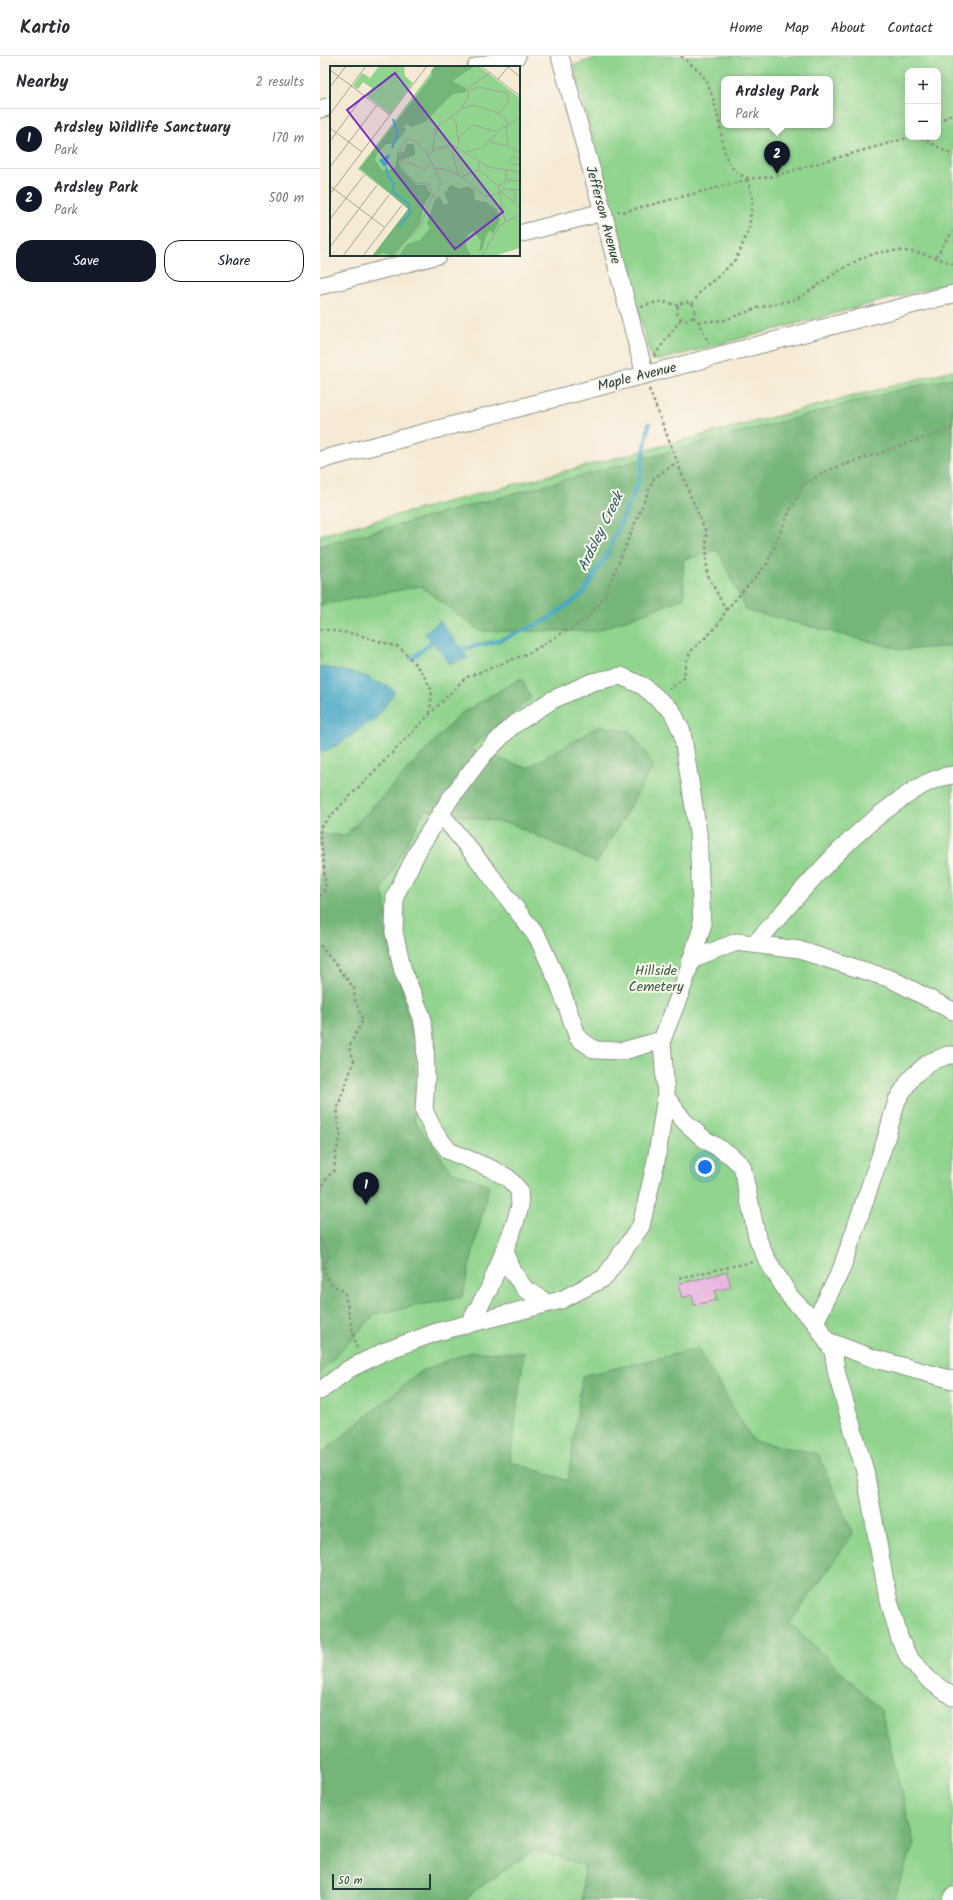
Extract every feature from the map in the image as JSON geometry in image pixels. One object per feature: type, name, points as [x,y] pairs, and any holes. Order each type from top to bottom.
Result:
[{"type":"street","points":[[480,66],[517,56]]},
{"type":"street","name":"Jefferson Avenue","points":[[560,56],[607,212],[648,368]]},
{"type":"street","points":[[320,109],[330,106]]},
{"type":"street","points":[[520,234],[607,212]]},
{"type":"street","points":[[320,286],[434,256]]},
{"type":"street","name":"Maple Avenue","points":[[320,460],[648,368],[953,294]]},
{"type":"street","points":[[320,1391],[349,1369],[383,1352],[437,1332],[469,1324],[547,1303],[561,1300],[604,1278],[641,1226],[656,1161],[666,1097],[662,1040],[702,927],[698,832],[682,732],[672,711],[643,686],[621,676],[592,682],[552,700],[512,726],[484,754],[441,814],[421,845],[395,896],[394,932],[403,971],[422,1017],[425,1037],[426,1078],[424,1110],[434,1133],[449,1151],[492,1169],[508,1178],[519,1190],[520,1206],[505,1250],[489,1289],[469,1324]]},
{"type":"street","points":[[755,944],[826,863],[860,832],[891,806],[922,785],[944,776],[953,775]]},
{"type":"street","points":[[441,814],[488,872],[538,938],[559,984],[578,1038],[596,1050],[623,1051],[662,1040]]},
{"type":"street","points":[[691,960],[736,942],[799,950],[890,979],[953,1010]]},
{"type":"street","points":[[816,1322],[841,1270],[885,1142],[897,1100],[912,1078],[928,1063],[948,1055],[953,1055]]},
{"type":"street","points":[[666,1097],[684,1121],[704,1139],[730,1155],[742,1166],[757,1237],[766,1258],[791,1298],[816,1322],[833,1350],[837,1375],[866,1471],[886,1593],[900,1640],[909,1658],[929,1680],[953,1697]]},
{"type":"street","points":[[505,1250],[512,1271],[526,1289],[547,1303]]},
{"type":"street","points":[[827,1341],[872,1358],[953,1380]]},
{"type":"street","points":[[951,1900],[953,1896]]},
{"type":"path","points":[[681,56],[696,68],[704,78],[712,94],[719,121],[725,156],[729,165],[736,172],[747,179],[752,195],[752,206],[748,228],[740,251],[735,260],[720,275],[702,289],[692,304]]},
{"type":"path","points":[[941,120],[953,113]]},
{"type":"path","points":[[607,212],[623,212],[747,179],[770,177],[905,138]]},
{"type":"path","points":[[926,140],[953,156]]},
{"type":"path","points":[[936,257],[944,242],[953,231]]},
{"type":"path","points":[[699,322],[725,320],[757,308],[793,300],[866,255],[892,250],[915,252],[936,257],[953,264]]},
{"type":"path","points":[[637,309],[656,301],[667,302],[679,306]]},
{"type":"path","points":[[686,302],[692,304],[695,309],[693,317],[687,320],[681,319],[677,315],[679,306],[686,302]]},
{"type":"path","points":[[693,317],[699,322],[710,347]]},
{"type":"path","points":[[681,319],[648,368],[677,462],[706,532],[707,574],[726,610]]},
{"type":"path","points":[[657,698],[684,678],[686,660],[695,646],[715,628],[726,610],[767,564],[785,521],[803,485],[826,471],[953,428]]},
{"type":"path","points":[[320,897],[326,888],[320,828],[465,678],[531,652],[587,618],[604,597],[654,478],[677,462]]},
{"type":"path","points":[[320,629],[355,634],[399,647],[415,664],[432,691],[430,714]]},
{"type":"path","points":[[320,946],[354,988],[355,1000],[363,1020],[349,1047],[354,1060],[338,1106],[337,1121],[341,1134],[336,1152],[334,1171],[327,1178],[320,1193]]},
{"type":"path","points":[[320,1239],[329,1254],[323,1260],[321,1269],[325,1280],[332,1286],[344,1291],[361,1363]]},
{"type":"path","points":[[678,1278],[766,1258]]},
{"type":"green space","points":[[602,56],[953,56],[953,282],[660,360],[652,360],[611,212],[574,65]]},
{"type":"green space","name":"Hillside Cemetery","points":[[953,370],[953,1900],[320,1900],[320,535]]},
{"type":"green space","points":[[953,378],[953,646],[903,650],[746,610],[718,550],[683,560],[684,598],[596,631],[480,631],[421,586],[320,605],[320,546],[910,387]]},
{"type":"green space","points":[[521,678],[531,698],[470,749],[527,768],[599,726],[630,731],[654,765],[597,863],[512,824],[425,810],[382,889],[415,1051],[414,1120],[451,1171],[489,1185],[462,1297],[375,1314],[320,1373],[320,834],[345,836],[460,714]]},
{"type":"green space","points":[[698,1349],[753,1441],[818,1454],[853,1534],[790,1623],[881,1710],[914,1843],[894,1900],[582,1900],[584,1865],[535,1850],[474,1891],[466,1900],[320,1900],[320,1455],[421,1371],[471,1352],[524,1353],[510,1461],[568,1481],[582,1376]]},
{"type":"water","points":[[440,621],[468,658],[450,664],[425,633]]},
{"type":"water","points":[[320,666],[366,676],[375,682],[387,685],[395,692],[376,718],[337,745],[320,753]]},
{"type":"building","points":[[727,1272],[731,1287],[715,1291],[717,1300],[694,1305],[692,1295],[682,1298],[678,1284]]},
{"type":"waterway","name":"Ardsley Creek","points":[[459,652],[462,649],[498,641],[545,621],[582,595],[607,554],[639,481],[649,424]]},
{"type":"waterway","points":[[411,659],[432,642]]},
{"type":"place","name":"Ardsley Park","points":[[777,174]]},
{"type":"place","name":"Ardsley Wildlife Sanctuary","points":[[366,1205]]}]
